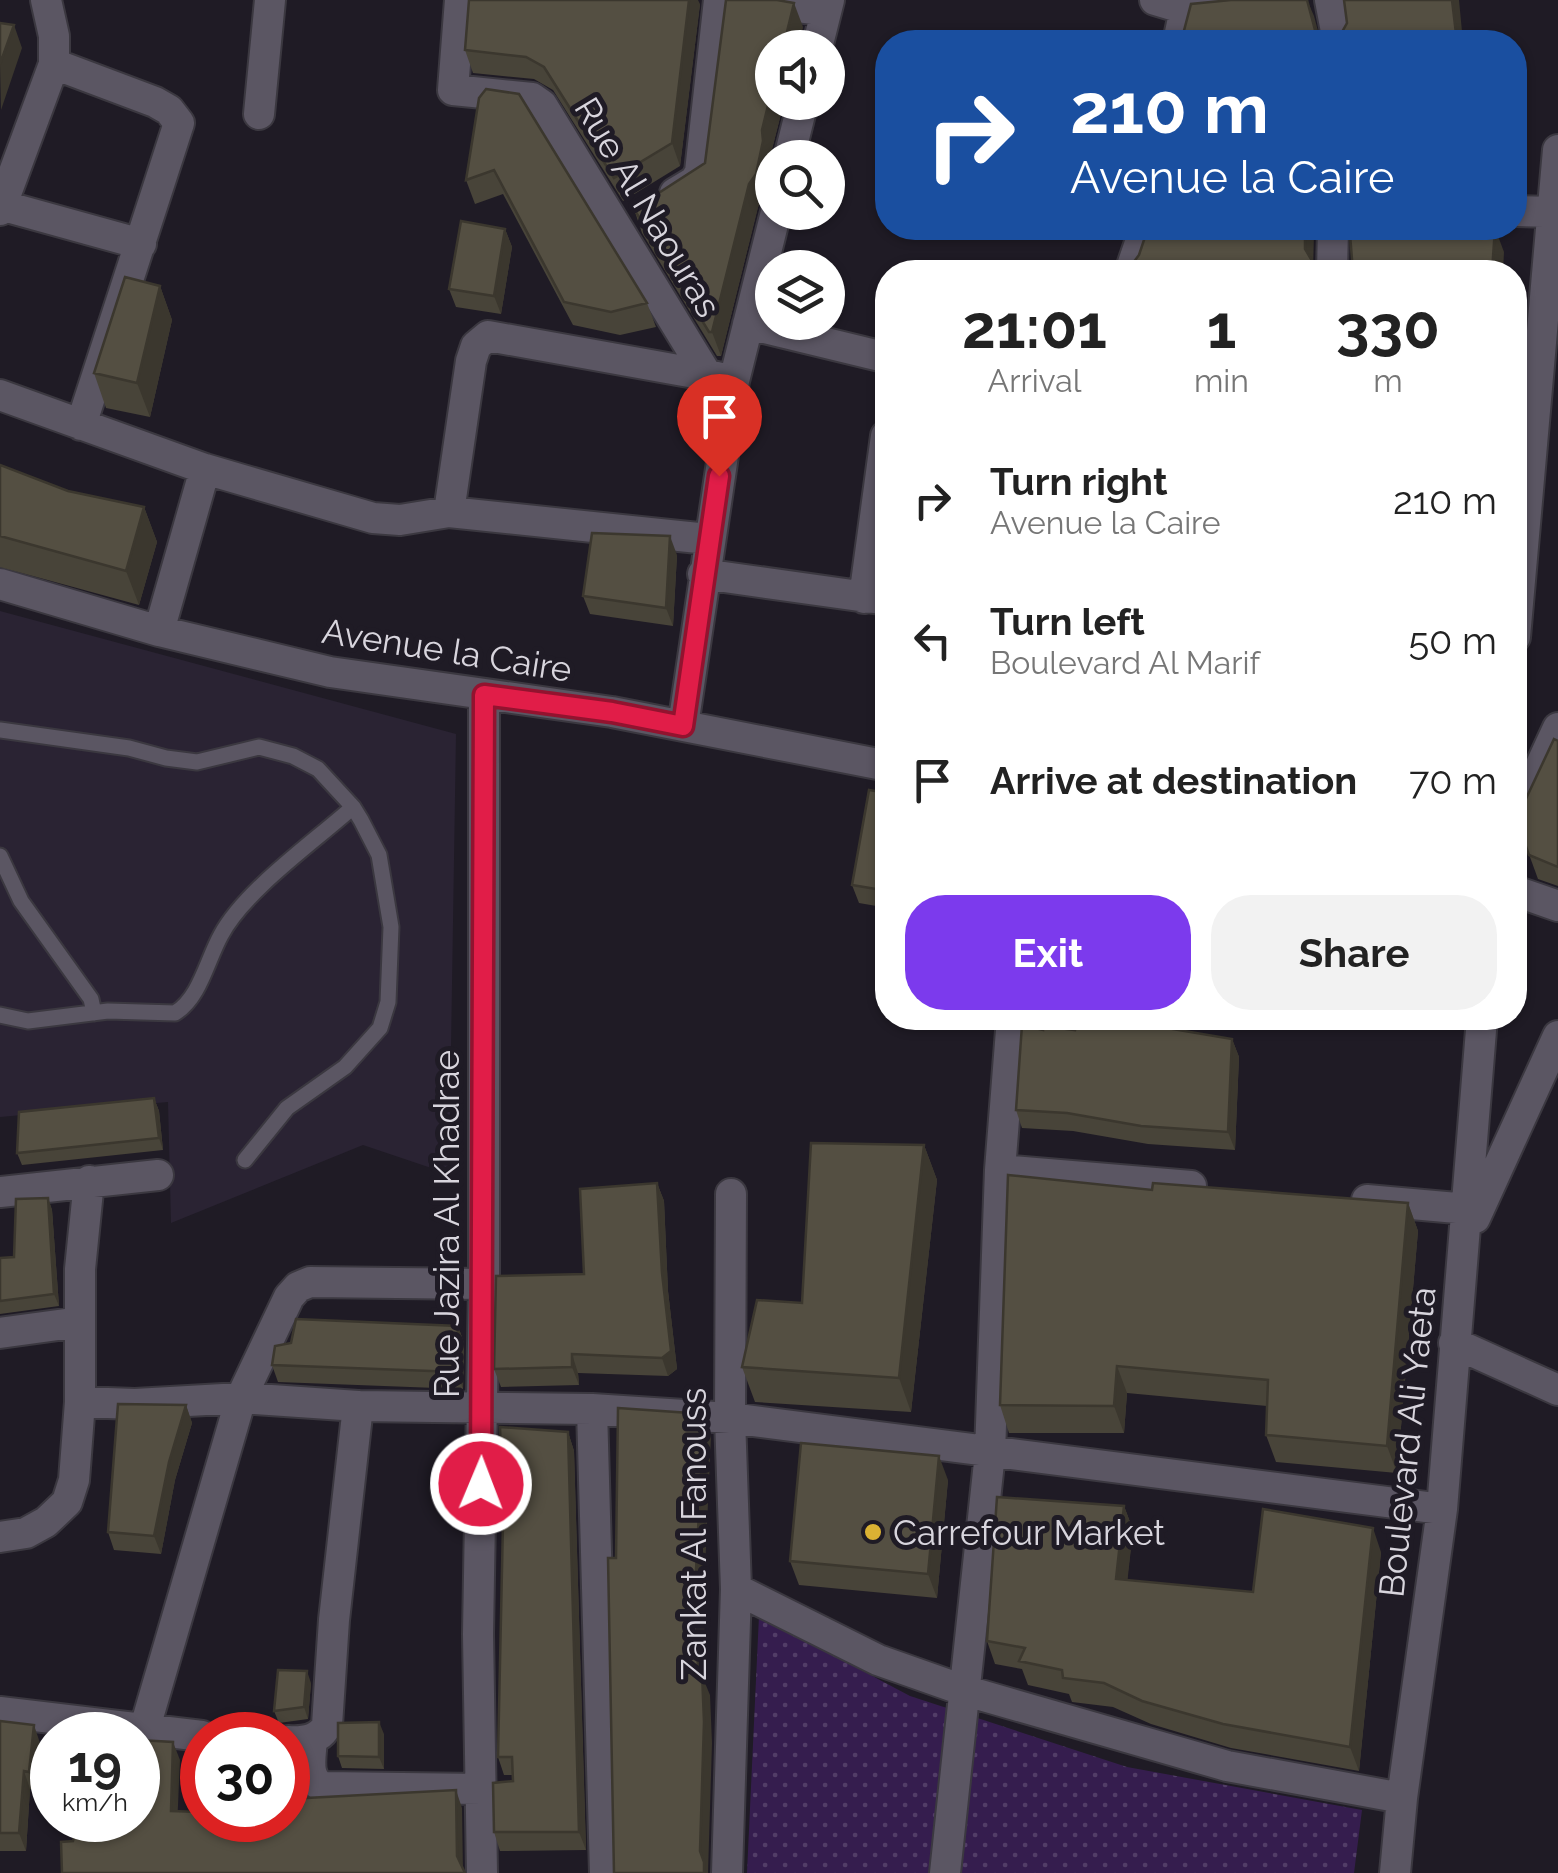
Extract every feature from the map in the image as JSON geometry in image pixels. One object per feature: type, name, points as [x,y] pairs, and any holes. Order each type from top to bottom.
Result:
[{"type":"street","points":[[46,0],[54,36],[54,64],[0,207],[142,244]]},
{"type":"street","points":[[259,114],[270,0]]},
{"type":"street","name":"Rue Al Naouras","points":[[460,0],[452,90],[532,98],[542,105],[616,227],[720,378]]},
{"type":"street","points":[[616,227],[698,176],[719,0]]},
{"type":"street","points":[[746,0],[827,5],[821,30]]},
{"type":"street","points":[[1155,0],[1185,9],[1276,0]]},
{"type":"street","points":[[1330,0],[1336,30]]},
{"type":"street","points":[[1181,30],[1185,9]]},
{"type":"street","points":[[54,64],[155,102],[178,118],[142,244],[81,425]]},
{"type":"street","points":[[1527,408],[1554,212],[1558,150]]},
{"type":"street","points":[[1527,212],[1554,212]]},
{"type":"street","points":[[683,726],[708,539],[720,378],[748,324],[772,230]]},
{"type":"street","points":[[748,324],[875,355]]},
{"type":"street","points":[[449,512],[471,361],[476,346],[488,336],[720,378]]},
{"type":"street","points":[[0,395],[205,469],[374,518],[400,520],[449,512],[708,539]]},
{"type":"street","points":[[159,631],[205,469]]},
{"type":"street","points":[[703,574],[875,599]]},
{"type":"street","name":"Avenue la Caire","points":[[0,584],[159,631],[330,672],[612,712],[875,763]]},
{"type":"street","name":"Rue Jazira Al Khadrae","points":[[482,1873],[478,1634],[484,1284],[484,695]]},
{"type":"street","points":[[1527,796],[1557,735]]},
{"type":"street","points":[[1527,895],[1558,906]]},
{"type":"street","points":[[945,1873],[990,1453],[1000,1170],[1011,1030]]},
{"type":"street","name":"Boulevard Ali Yaeta","points":[[1395,1873],[1442,1509],[1481,1030]]},
{"type":"street","points":[[1332,1198],[1467,1224],[1558,1036]]},
{"type":"street","points":[[1000,1170],[1214,1188]]},
{"type":"street","points":[[0,1192],[158,1174]]},
{"type":"street","points":[[2,1543],[35,1530],[66,1502],[77,1467],[80,1269],[89,1181]]},
{"type":"street","name":"Zankat Al Fanouss","points":[[727,1873],[736,1588],[730,1418],[731,1194]]},
{"type":"street","points":[[149,1712],[241,1398],[289,1297],[304,1284],[484,1284]]},
{"type":"street","points":[[0,1333],[80,1322]]},
{"type":"street","points":[[1454,1343],[1558,1390]]},
{"type":"street","points":[[80,1402],[135,1404],[241,1398],[358,1406],[592,1408],[730,1418],[1442,1509]]},
{"type":"street","points":[[310,1737],[321,1734],[327,1725],[334,1620],[358,1406]]},
{"type":"street","points":[[592,1408],[604,1873]]},
{"type":"street","points":[[736,1588],[878,1660],[963,1690],[1226,1766],[1402,1798]]},
{"type":"street","points":[[0,1712],[30,1716]]},
{"type":"street","points":[[310,1772],[322,1787],[481,1789]]},
{"type":"lane","points":[[0,730],[129,748],[196,762],[258,747],[293,756],[318,769],[353,807],[379,856],[391,927],[388,1002],[380,1028],[345,1067],[286,1108],[245,1160]]},
{"type":"lane","points":[[0,1015],[28,1021],[94,1013],[174,1013],[183,1008],[192,998],[232,917],[353,807]]},
{"type":"lane","points":[[0,856],[21,901],[91,998],[94,1013]]},
{"type":"shaded area","points":[[0,611],[456,734],[449,1174],[363,1145],[171,1223],[168,1102],[0,1117]]},
{"type":"shaded area","points":[[759,1616],[910,1696],[1127,1767],[1362,1810],[1354,1873],[747,1873]]},
{"type":"building","points":[[469,0],[689,0],[672,143],[614,178],[544,67],[526,57],[465,50]]},
{"type":"building","points":[[726,0],[794,3],[787,30],[755,30],[755,120],[764,120],[763,140],[755,140],[755,175],[749,184],[712,332],[634,209],[705,163]]},
{"type":"building","points":[[1307,0],[1315,30],[1184,30],[1191,4]]},
{"type":"building","points":[[1344,0],[1452,0],[1456,30],[1343,30],[1347,23]]},
{"type":"building","points":[[0,23],[14,25],[0,64]]},
{"type":"building","points":[[486,89],[519,94],[647,303],[611,312],[564,302],[494,170],[466,180],[479,98]]},
{"type":"building","points":[[461,221],[505,229],[494,296],[449,289]]},
{"type":"building","points":[[1144,240],[1305,240],[1312,260],[1135,260]]},
{"type":"building","points":[[1350,240],[1494,240],[1493,260],[1352,260]]},
{"type":"building","points":[[125,277],[160,286],[137,383],[94,373]]},
{"type":"building","points":[[0,465],[68,491],[144,507],[126,571],[0,536]]},
{"type":"building","points":[[592,533],[670,536],[666,608],[583,596]]},
{"type":"building","points":[[1554,739],[1558,741],[1558,867],[1529,855],[1527,796]]},
{"type":"building","points":[[869,790],[875,791],[875,889],[852,885]]},
{"type":"building","points":[[1022,1030],[1179,1030],[1232,1039],[1228,1132],[1141,1126],[1067,1113],[1016,1110]]},
{"type":"building","points":[[154,1098],[159,1138],[17,1153],[19,1112]]},
{"type":"building","points":[[811,1143],[924,1145],[899,1378],[742,1367],[757,1300],[802,1303]]},
{"type":"building","points":[[1008,1175],[1152,1190],[1153,1183],[1408,1203],[1387,1446],[1266,1435],[1268,1380],[1117,1366],[1114,1406],[1000,1405]]},
{"type":"building","points":[[657,1183],[671,1351],[662,1358],[572,1354],[572,1367],[494,1369],[496,1276],[584,1274],[580,1189]]},
{"type":"building","points":[[48,1198],[54,1294],[0,1301],[0,1258],[14,1257],[16,1199]]},
{"type":"building","points":[[296,1319],[458,1326],[457,1372],[272,1365],[275,1346],[291,1343]]},
{"type":"building","points":[[118,1404],[186,1405],[154,1536],[108,1532]]},
{"type":"building","points":[[618,1408],[704,1414],[696,1570],[698,1673],[702,1673],[704,1722],[700,1851],[704,1873],[614,1873],[608,1558],[616,1558]]},
{"type":"building","points":[[500,1427],[568,1432],[579,1832],[494,1832],[493,1783],[513,1781],[512,1757],[498,1757],[503,1522]]},
{"type":"building","name":"Carrefour Market","points":[[801,1443],[939,1456],[928,1574],[790,1561]]},
{"type":"building","points":[[997,1497],[1124,1506],[1116,1579],[1253,1592],[1263,1509],[1373,1528],[1350,1747],[1223,1724],[1142,1701],[1104,1683],[1063,1678],[1062,1670],[1019,1661],[1025,1648],[987,1641]]},
{"type":"building","points":[[278,1670],[307,1671],[304,1707],[274,1711]]},
{"type":"building","points":[[0,1721],[30,1725],[30,1763],[29,1772],[24,1771],[19,1833],[0,1833]]},
{"type":"building","points":[[379,1722],[379,1757],[338,1756],[338,1723]]},
{"type":"building","points":[[160,1741],[173,1742],[171,1811],[180,1811],[180,1842],[310,1842],[310,1798],[456,1790],[457,1856],[465,1873],[62,1873],[61,1842],[160,1842]]},
{"type":"place","name":"Carrefour Market","points":[[873,1532]]},
{"type":"route","points":[[481,1484],[484,695],[683,726],[719,476]]}]
